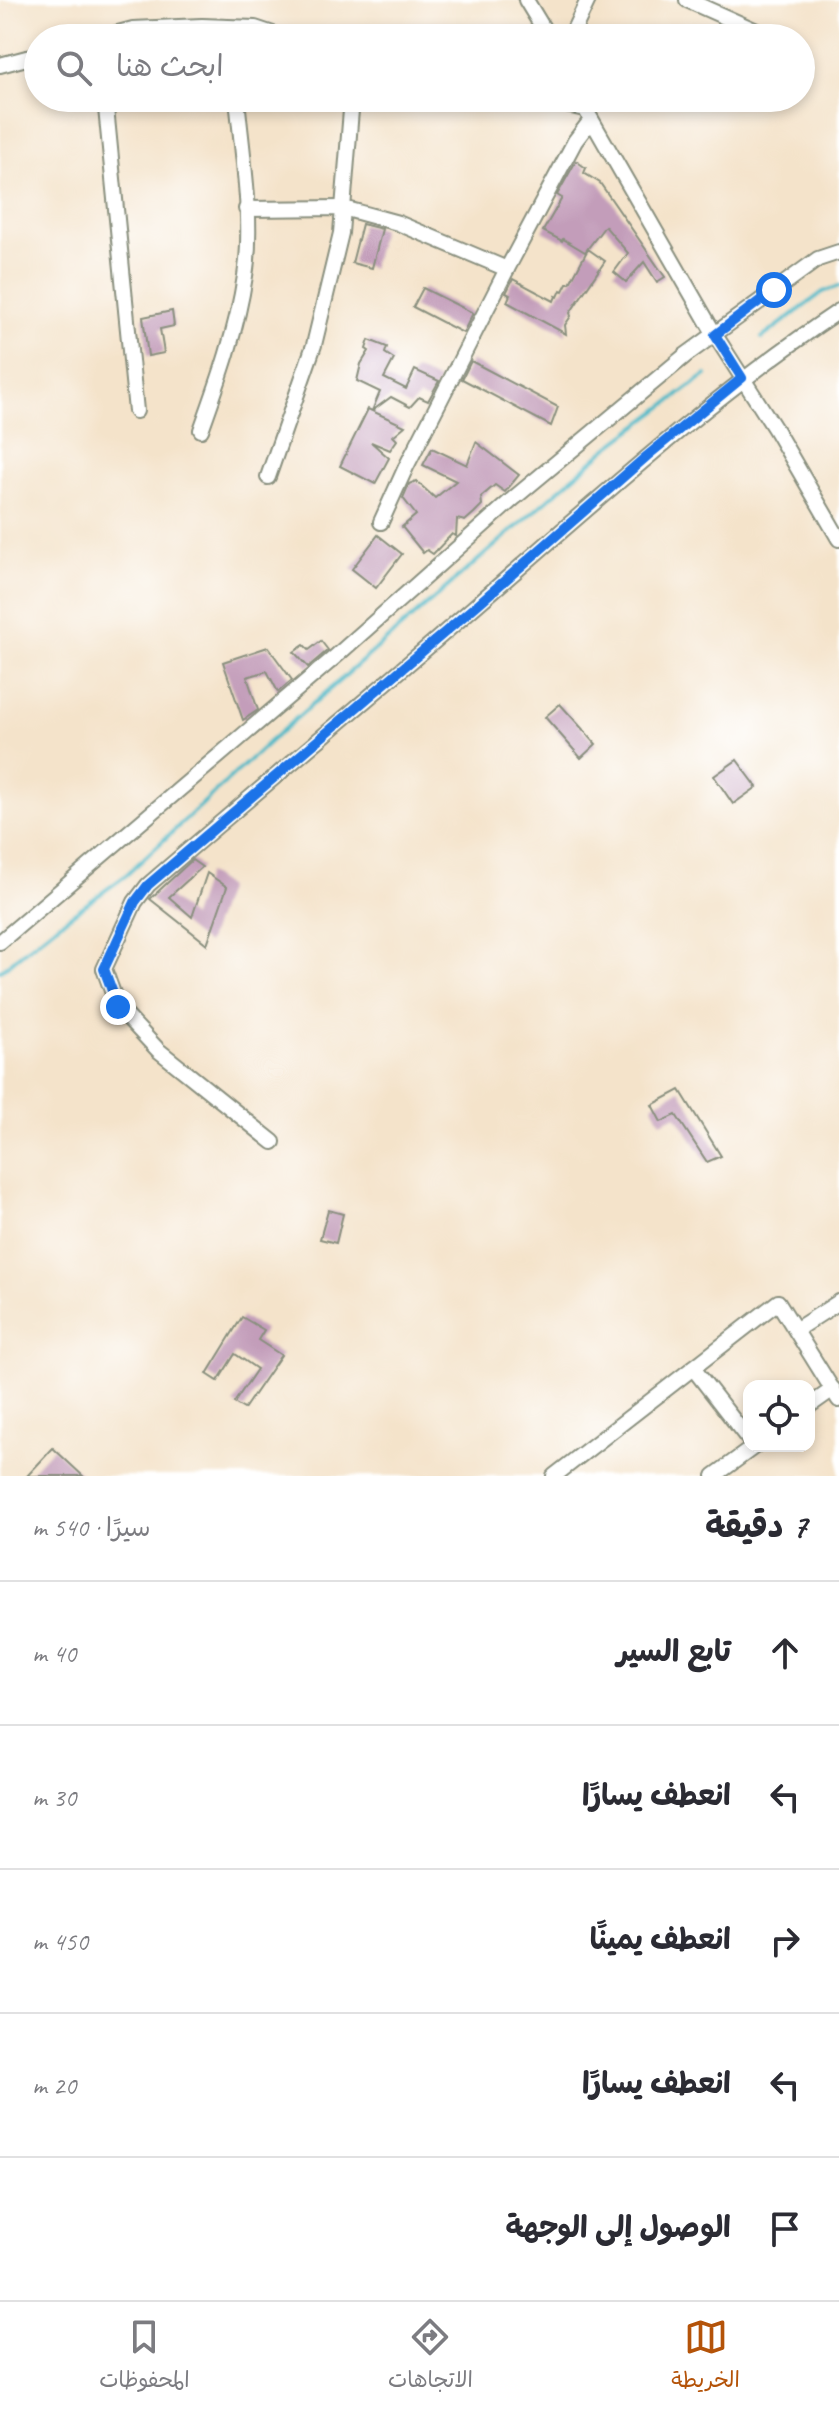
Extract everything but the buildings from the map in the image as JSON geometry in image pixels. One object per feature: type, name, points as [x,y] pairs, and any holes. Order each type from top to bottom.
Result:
[{"type":"street","points":[[526,0],[541,24]]},
{"type":"street","points":[[577,24],[588,0]]},
{"type":"street","points":[[687,0],[741,24]]},
{"type":"street","points":[[0,65],[24,59]]},
{"type":"street","points":[[106,112],[136,411]]},
{"type":"street","points":[[201,430],[229,351],[246,274],[246,209],[238,112]]},
{"type":"street","points":[[268,477],[314,345],[341,233],[351,112]]},
{"type":"street","points":[[381,522],[406,467],[575,141],[584,112]]},
{"type":"street","points":[[587,112],[715,335],[775,429],[839,539]]},
{"type":"street","points":[[246,209],[343,208],[398,223],[507,269]]},
{"type":"street","points":[[0,942],[324,667],[514,498],[686,355],[818,259],[839,252]]},
{"type":"street","points":[[273,1142],[158,1050],[118,1007],[104,969],[135,902],[148,885],[647,456],[742,378],[839,311]]},
{"type":"street","points":[[554,1476],[778,1302],[836,1395],[815,1404]]},
{"type":"street","points":[[797,1329],[839,1302]]},
{"type":"street","points":[[693,1368],[743,1432]]},
{"type":"street","points":[[714,1476],[746,1452]]},
{"type":"waterway","points":[[762,338],[823,292],[839,286]]},
{"type":"waterway","points":[[0,971],[125,876],[269,742],[606,449],[706,375]]},
{"type":"route","points":[[118,1007],[104,969],[135,902],[148,885],[742,378],[715,335],[774,290]]}]
